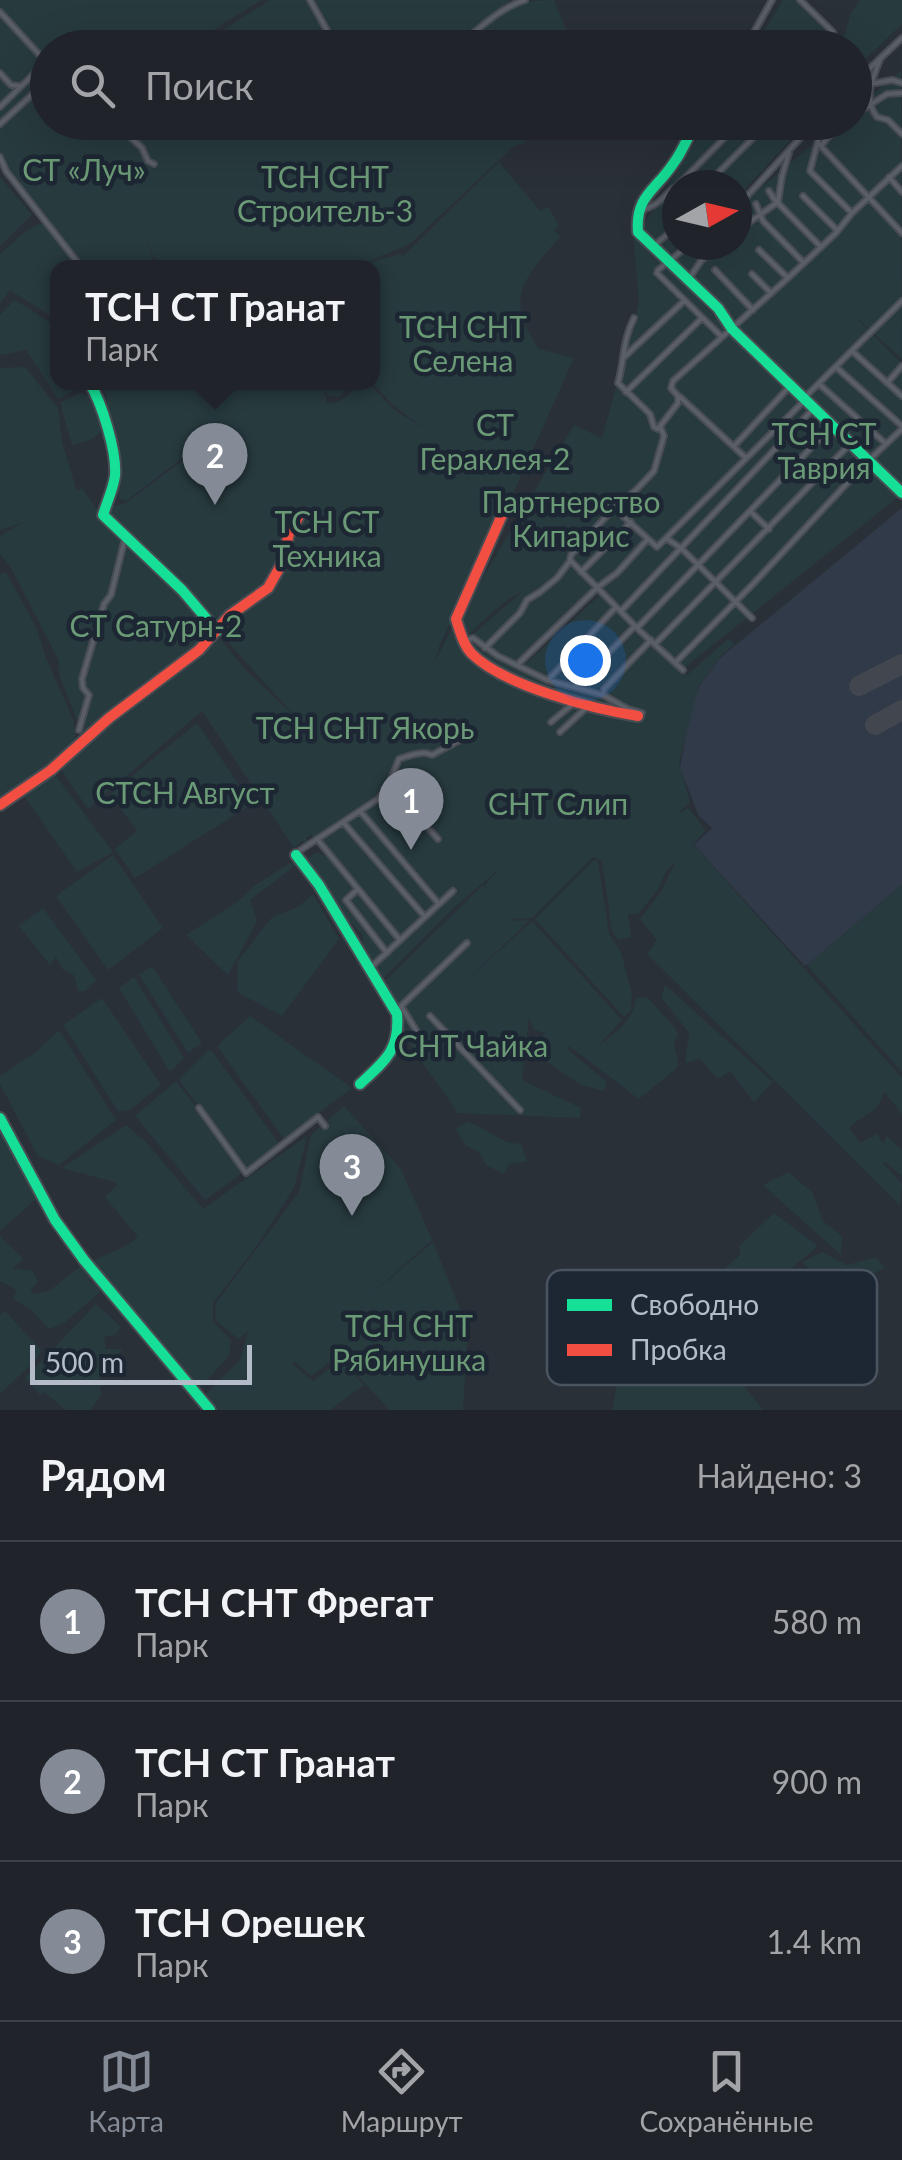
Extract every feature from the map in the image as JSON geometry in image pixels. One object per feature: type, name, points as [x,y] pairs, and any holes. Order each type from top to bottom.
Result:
[{"type":"street","points":[[310,0],[327,30]]},
{"type":"street","points":[[478,30],[500,12],[525,0]]},
{"type":"street","points":[[755,30],[772,0]]},
{"type":"street","points":[[800,0],[831,30]]},
{"type":"street","points":[[0,12],[30,45]]},
{"type":"street","points":[[872,68],[902,38]]},
{"type":"street","points":[[872,80],[880,60]]},
{"type":"street","points":[[0,72],[11,84],[22,86]]},
{"type":"street","points":[[0,107],[30,78]]},
{"type":"street","points":[[872,83],[896,80],[902,84]]},
{"type":"street","points":[[872,103],[887,94],[902,93]]},
{"type":"street","points":[[0,124],[30,96]]},
{"type":"street","points":[[872,110],[902,134]]},
{"type":"street","points":[[134,140],[154,164]]},
{"type":"street","points":[[686,140],[672,167],[648,190],[637,217],[638,232],[902,493]]},
{"type":"street","points":[[693,170],[722,140]]},
{"type":"street","points":[[721,170],[751,140]]},
{"type":"street","points":[[752,221],[778,202],[789,153],[797,140]]},
{"type":"street","points":[[820,140],[811,172],[852,213]]},
{"type":"street","points":[[819,145],[824,140]]},
{"type":"street","points":[[819,145],[902,233]]},
{"type":"street","points":[[752,191],[789,153]]},
{"type":"street","points":[[0,158],[76,260]]},
{"type":"street","points":[[746,458],[678,396],[671,388],[672,383],[821,247],[902,166]]},
{"type":"street","points":[[888,177],[902,192]]},
{"type":"street","points":[[769,191],[821,247]]},
{"type":"street","points":[[803,196],[837,230]]},
{"type":"street","points":[[637,217],[662,199]]},
{"type":"street","points":[[756,204],[760,216],[804,263]]},
{"type":"street","points":[[656,248],[662,239]]},
{"type":"street","points":[[760,250],[788,278]]},
{"type":"street","points":[[671,260],[658,274],[722,337]]},
{"type":"street","points":[[688,280],[704,260]]},
{"type":"street","points":[[715,270],[754,310]]},
{"type":"street","points":[[752,274],[771,294]]},
{"type":"street","points":[[623,358],[684,301]]},
{"type":"street","points":[[547,680],[682,549],[808,402],[819,384],[902,302]]},
{"type":"street","points":[[634,318],[624,338],[618,382],[650,414],[656,429],[678,403],[678,396]]},
{"type":"street","points":[[626,392],[702,318]]},
{"type":"street","points":[[852,350],[902,396]]},
{"type":"street","points":[[674,662],[902,428],[836,367]]},
{"type":"street","points":[[887,383],[901,368]]},
{"type":"street","points":[[819,384],[887,445]]},
{"type":"street","points":[[735,446],[791,386]]},
{"type":"street","points":[[94,390],[108,422],[115,468],[103,515],[182,590],[217,632]]},
{"type":"street","points":[[604,499],[657,547],[808,402]]},
{"type":"street","points":[[485,648],[528,600],[557,578],[571,556],[614,508],[654,471],[664,436],[660,425]]},
{"type":"street","points":[[574,688],[751,512],[832,425]]},
{"type":"street","points":[[603,695],[604,689],[716,582],[851,443]]},
{"type":"street","points":[[506,506],[456,619],[473,655],[498,672],[576,702],[619,714],[640,714]]},
{"type":"street","points":[[751,512],[769,529]]},
{"type":"street","points":[[0,805],[51,770],[84,738],[198,650],[230,616],[268,588],[282,566],[290,530],[298,518]]},
{"type":"street","points":[[582,572],[631,522]]},
{"type":"street","points":[[79,730],[89,695],[83,688],[84,673],[104,604],[116,581],[125,538]]},
{"type":"street","points":[[666,538],[752,618]]},
{"type":"street","points":[[517,665],[598,587],[618,574],[648,539]]},
{"type":"street","points":[[570,561],[683,670]]},
{"type":"street","points":[[464,641],[472,638],[547,680],[603,695],[640,714]]},
{"type":"street","points":[[551,722],[576,702]]},
{"type":"street","points":[[560,732],[589,705]]},
{"type":"street","points":[[416,1030],[384,994],[296,854],[378,799],[389,785],[398,759],[419,753],[432,755],[464,738]]},
{"type":"street","points":[[389,785],[438,839]]},
{"type":"street","points":[[360,811],[438,904]]},
{"type":"street","points":[[343,822],[424,917]]},
{"type":"street","points":[[317,839],[400,940]]},
{"type":"street","points":[[358,889],[346,900],[386,953]]},
{"type":"street","points":[[369,969],[452,891]]},
{"type":"street","points":[[360,1084],[395,1048],[400,1033],[399,1010],[467,942]]},
{"type":"street","points":[[430,1016],[520,1110]]},
{"type":"street","points":[[198,1108],[246,1173],[318,1117],[325,1126]]},
{"type":"street","points":[[0,1118],[55,1220],[210,1410]]},
{"type":"shaded area","points":[[902,508],[902,885],[804,965],[694,845],[712,828],[699,816],[680,768],[691,707],[700,685],[720,658]]},
{"type":"green space","points":[[0,0],[261,0],[213,30],[30,30],[30,42],[0,9]]},
{"type":"green space","points":[[270,0],[313,0],[330,30],[223,30]]},
{"type":"green space","points":[[315,0],[511,0],[476,30],[332,30]]},
{"type":"green space","points":[[554,0],[566,30],[480,30],[512,7]]},
{"type":"green space","points":[[783,0],[795,0],[825,30],[765,30]]},
{"type":"green space","points":[[860,0],[902,0],[902,24],[872,53],[872,30],[846,30],[850,14]]},
{"type":"green space","points":[[0,15],[30,49],[30,74],[0,103]]},
{"type":"green space","points":[[901,70],[902,359],[847,309],[902,364],[902,494],[684,668],[573,562],[545,584],[572,565],[598,590],[519,665],[522,667],[600,595],[687,675],[728,639],[735,644],[699,685],[679,763],[690,803],[679,812],[688,808],[706,830],[693,844],[902,1078],[902,1114],[884,1092],[874,1110],[849,1128],[860,1143],[877,1134],[883,1143],[887,1136],[902,1150],[902,1176],[883,1163],[902,1184],[900,1205],[647,954],[657,940],[640,919],[660,893],[676,861],[638,914],[628,914],[631,937],[618,940],[612,931],[602,861],[593,857],[532,918],[515,919],[510,915],[515,921],[530,920],[468,979],[532,921],[622,1020],[599,1045],[628,1019],[636,998],[647,997],[676,1029],[678,1067],[639,1099],[567,1045],[607,1082],[604,1091],[579,1084],[540,1057],[537,1041],[545,1033],[534,1030],[529,1018],[522,1080],[581,1108],[580,1118],[458,1113],[406,1039],[385,981],[483,885],[488,890],[485,885],[500,868],[447,914],[383,979],[363,948],[363,935],[340,913],[305,860],[317,852],[327,857],[311,834],[306,838],[308,842],[294,848],[202,711],[88,809],[56,762],[64,754],[0,802],[0,575],[6,572],[36,627],[73,719],[76,736],[71,748],[216,634],[245,669],[299,721],[218,631],[270,588],[281,565],[268,587],[217,630],[104,514],[107,507],[126,503],[219,433],[126,501],[119,498],[105,390],[324,390],[327,403],[333,403],[354,390],[375,390],[393,409],[424,428],[379,390],[379,260],[403,256],[499,162],[540,211],[548,207],[559,226],[554,230],[560,237],[522,289],[522,316],[539,349],[574,358],[509,503],[498,496],[508,506],[440,644],[434,664],[454,624],[475,653],[473,645],[478,645],[513,661],[472,635],[522,592],[468,635],[457,621],[574,425],[602,438],[639,303],[633,230],[726,328],[669,382],[679,396],[661,424],[682,396],[672,383],[745,315],[729,328],[668,265],[674,260],[752,260],[752,195],[818,140],[872,140],[872,95]]},
{"type":"green space","points":[[30,79],[30,140],[525,140],[410,244],[372,260],[155,260],[144,235],[153,260],[79,260],[19,183],[26,175],[15,184],[0,162],[0,105]]},
{"type":"green space","points":[[696,140],[790,140],[752,182],[752,170],[678,170]]},
{"type":"green space","points":[[0,177],[32,215],[0,246]]},
{"type":"green space","points":[[662,195],[662,250],[641,229]]},
{"type":"green space","points":[[45,221],[74,260],[50,260],[50,316],[10,290],[0,304],[0,254],[26,231]]},
{"type":"green space","points":[[15,300],[50,322],[50,387],[26,350],[0,355],[0,315]]},
{"type":"green space","name":"СТ Сатурн-2","points":[[25,367],[58,408],[62,442],[77,491],[82,488],[98,511],[214,631],[85,732],[81,730],[90,698],[79,725],[60,677],[58,659],[0,554],[0,536],[22,523],[0,530],[0,368]]},
{"type":"green space","points":[[52,390],[75,390],[58,399]]},
{"type":"green space","points":[[325,390],[346,390],[340,397],[328,396]]},
{"type":"green space","points":[[80,393],[96,399],[105,429],[90,440],[72,445],[60,403]]},
{"type":"green space","name":"СТСН Август","points":[[197,723],[252,804],[135,878],[115,849],[137,831],[110,794]]},
{"type":"green space","points":[[53,772],[113,852],[77,872],[22,793]]},
{"type":"green space","points":[[113,855],[163,928],[108,970],[56,896]]},
{"type":"green space","points":[[298,858],[295,866],[250,900],[257,921],[228,975],[186,935]]},
{"type":"green space","points":[[593,861],[598,861],[609,934],[621,952],[632,995],[631,1010],[624,1017],[535,919]]},
{"type":"green space","points":[[902,885],[902,1072],[807,965]]},
{"type":"green space","points":[[313,894],[339,939],[282,1016],[237,992],[238,961],[272,917],[298,907]]},
{"type":"green space","points":[[43,908],[96,980],[85,991],[78,991],[74,975],[63,970],[56,957],[50,965],[19,926]]},
{"type":"green space","points":[[150,967],[202,1043],[188,1053],[139,975]]},
{"type":"green space","points":[[134,977],[184,1058],[170,1072],[119,988]]},
{"type":"green space","points":[[665,985],[773,1082],[754,1102],[730,1071],[718,1079],[700,1059],[685,1063],[689,1033],[661,997]]},
{"type":"green space","points":[[102,998],[161,1085],[130,1110],[118,1111],[63,1025]]},
{"type":"green space","points":[[250,1016],[352,1088],[284,1139],[217,1046]]},
{"type":"green space","points":[[59,1030],[116,1120],[59,1165],[38,1156],[0,1084],[0,1076],[37,1051]]},
{"type":"green space","points":[[209,1050],[282,1148],[248,1172],[179,1080]]},
{"type":"green space","points":[[176,1081],[245,1171],[205,1200],[135,1116]]},
{"type":"green space","name":"ТСН СНТ Рябинушка","points":[[344,1106],[401,1169],[432,1240],[366,1299],[433,1242],[468,1329],[463,1410],[390,1410],[338,1355],[312,1376],[295,1362],[292,1364],[313,1381],[340,1361],[364,1385],[330,1410],[217,1410],[204,1396],[240,1360],[248,1331],[239,1339],[215,1320],[216,1303],[299,1192],[311,1135]]},
{"type":"green space","points":[[468,1121],[507,1142],[521,1144],[527,1161],[508,1165],[504,1174],[486,1165],[479,1152],[466,1146],[456,1129]]},
{"type":"green space","points":[[126,1125],[146,1142],[203,1209],[307,1136],[294,1188],[213,1303],[213,1322],[231,1340],[229,1356],[199,1389],[91,1262],[138,1237],[105,1197],[117,1185],[62,1168]]},
{"type":"green space","points":[[0,1128],[37,1198],[0,1231]]},
{"type":"green space","points":[[788,1172],[812,1192],[823,1221],[842,1236],[841,1255],[763,1185]]},
{"type":"green space","points":[[774,1213],[818,1246],[789,1270],[724,1270],[740,1255],[739,1246]]},
{"type":"green space","points":[[0,1236],[24,1259],[13,1268],[33,1271],[38,1282],[30,1290],[34,1294],[49,1291],[81,1266],[90,1275],[89,1281],[101,1288],[99,1293],[64,1323],[49,1329],[30,1309],[13,1299],[17,1290],[0,1281]]},
{"type":"green space","points":[[822,1252],[847,1265],[876,1257],[885,1268],[877,1272],[810,1270],[802,1262]]},
{"type":"green space","points":[[96,1304],[121,1327],[115,1335],[104,1337],[106,1349],[123,1349],[100,1372],[101,1395],[90,1410],[66,1410],[44,1392],[40,1395],[25,1378]]},
{"type":"green space","points":[[5,1311],[42,1351],[0,1394],[0,1315]]},
{"type":"green space","points":[[617,1385],[743,1385],[763,1410],[612,1410]]},
{"type":"runway","points":[[859,686],[902,664]]},
{"type":"runway","points":[[875,725],[902,710]]},
{"type":"traffic: fast","points":[[687,140],[643,202],[638,232],[902,493]]},
{"type":"traffic: fast","points":[[93,390],[108,428],[115,466],[103,515],[182,590],[217,631]]},
{"type":"traffic: fast","points":[[296,855],[319,885],[397,1014],[396,1037],[389,1054],[360,1084]]},
{"type":"traffic: fast","points":[[0,1118],[55,1220],[210,1410]]},
{"type":"traffic: jam","points":[[506,506],[456,619],[466,646],[487,666],[527,686],[574,702],[638,716]]},
{"type":"traffic: jam","points":[[0,805],[51,770],[109,718],[199,650],[230,615],[268,588],[298,518]]},
{"type":"place","name":"ТСН СТ Гранат","points":[[215,505]]},
{"type":"place","name":"ТСН СНТ Фрегат","points":[[411,850]]},
{"type":"place","name":"ТСН Орешек","points":[[352,1216]]},
{"type":"park label","name":"СТ «Луч»","points":[[84,169]]},
{"type":"park label","name":"ТСН СНТ Строитель-3","points":[[325,193]]},
{"type":"park label","name":"ТСН СНТ Селена","points":[[463,343]]},
{"type":"park label","name":"СТ Гераклея-2","points":[[495,441]]},
{"type":"park label","name":"ТСН СТ Таврия","points":[[824,450]]},
{"type":"park label","name":"Партнерство Кипарис","points":[[571,518]]},
{"type":"park label","name":"ТСН СТ Техника","points":[[327,538]]},
{"type":"park label","name":"ТСН СНТ Якорь","points":[[365,727]]},
{"type":"park label","name":"СНТ Слип","points":[[558,803]]},
{"type":"park label","name":"СНТ Чайка","points":[[473,1045]]}]
